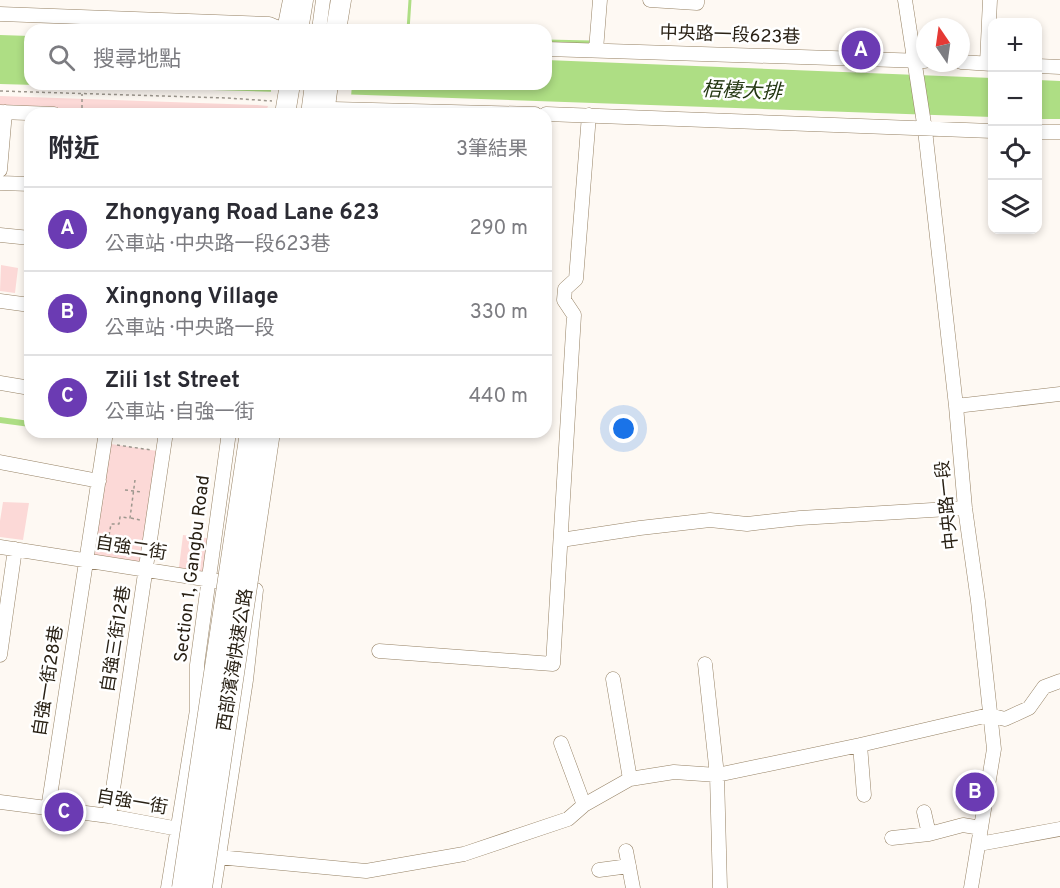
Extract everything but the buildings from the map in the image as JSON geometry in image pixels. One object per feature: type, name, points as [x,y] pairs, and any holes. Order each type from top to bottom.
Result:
[{"type":"highway","points":[[299,24],[303,0]]},
{"type":"highway","points":[[310,24],[313,0]]},
{"type":"highway","points":[[329,24],[333,0]]},
{"type":"highway","points":[[337,24],[341,0]]},
{"type":"highway","points":[[281,108],[288,90]]},
{"type":"highway","points":[[297,108],[300,90]]},
{"type":"highway","points":[[322,90],[326,108]]},
{"type":"highway","points":[[327,108],[328,90]]},
{"type":"highway","name":"西部濱海快速公路","points":[[182,888],[249,438]]},
{"type":"highway","name":"西部濱海快速公路","points":[[202,888],[269,438]]},
{"type":"street","points":[[285,24],[290,0]]},
{"type":"street","points":[[320,24],[323,0]]},
{"type":"street","points":[[346,24],[348,0]]},
{"type":"street","points":[[596,50],[600,0]]},
{"type":"street","points":[[650,0],[697,3],[697,0]]},
{"type":"street","points":[[905,0],[916,54]]},
{"type":"street","points":[[990,0],[990,18]]},
{"type":"street","points":[[0,14],[268,24]]},
{"type":"street","name":"中央路一段623巷","points":[[552,49],[916,64]]},
{"type":"street","points":[[970,63],[988,64]]},
{"type":"street","points":[[1042,66],[1060,67]]},
{"type":"street","name":"中央路一段","points":[[919,72],[993,749],[971,888]]},
{"type":"street","points":[[280,90],[280,108]]},
{"type":"street","points":[[309,108],[311,90]]},
{"type":"street","points":[[329,108],[335,90]]},
{"type":"street","points":[[0,170],[2,112],[24,113]]},
{"type":"street","points":[[552,114],[924,123],[988,130]]},
{"type":"street","points":[[379,651],[553,664],[574,315],[564,300],[565,289],[576,279],[589,115]]},
{"type":"street","points":[[1042,132],[1060,132]]},
{"type":"street","points":[[0,183],[24,184]]},
{"type":"street","points":[[0,235],[24,237]]},
{"type":"street","points":[[0,301],[24,304]]},
{"type":"street","points":[[0,383],[24,387]]},
{"type":"street","points":[[956,406],[1060,394]]},
{"type":"street","name":"自強一街28巷","points":[[48,809],[105,438]]},
{"type":"street","name":"自強三街12巷","points":[[109,816],[165,438]]},
{"type":"street","name":"Section 1, Gangbu Road","points":[[168,888],[197,710],[197,665],[228,438]]},
{"type":"street","name":"Section 1, Gangbu Road","points":[[197,710],[231,620],[259,438]]},
{"type":"street","name":"Section 1, Gangbu Road","points":[[214,888],[278,438]]},
{"type":"street","points":[[0,462],[99,481]]},
{"type":"street","points":[[561,540],[710,520],[747,524],[800,518],[965,508]]},
{"type":"street","name":"自強二街","points":[[0,547],[146,568],[256,589]]},
{"type":"street","points":[[0,656],[15,549]]},
{"type":"street","name":"Section 1, Gangbu Road","points":[[231,620],[240,716]]},
{"type":"street","points":[[705,664],[717,775],[720,888]]},
{"type":"street","points":[[613,680],[630,779]]},
{"type":"street","points":[[219,857],[366,871],[464,854],[568,819],[584,805],[630,779],[674,772],[717,775],[989,715],[1005,719],[1029,708],[1044,687],[1060,681]]},
{"type":"street","points":[[561,743],[584,805]]},
{"type":"street","points":[[860,745],[864,795]]},
{"type":"street","name":"自強一街","points":[[0,802],[109,816],[222,837]]},
{"type":"street","points":[[924,812],[929,834]]},
{"type":"street","points":[[892,838],[929,834],[963,825],[981,828]]},
{"type":"street","points":[[979,844],[1060,829]]},
{"type":"street","points":[[626,851],[633,888]]},
{"type":"street","points":[[599,870],[629,866]]},
{"type":"path","points":[[0,91],[227,98],[271,108]]},
{"type":"path","points":[[82,94],[82,108]]},
{"type":"path","points":[[109,438],[164,452]]},
{"type":"path","points":[[107,547],[111,524],[119,525],[120,517],[130,518],[135,480]]},
{"type":"path","points":[[125,490],[142,492]]},
{"type":"shaded area","points":[[0,96],[268,106],[267,108],[0,109]]},
{"type":"shaded area","points":[[1,265],[18,268],[15,293],[0,291]]},
{"type":"shaded area","points":[[104,443],[164,452],[146,569],[86,559]]},
{"type":"shaded area","points":[[3,502],[29,503],[23,540],[0,537]]},
{"type":"shaded area","points":[[183,535],[214,539],[208,580],[178,575]]},
{"type":"water","points":[[0,35],[24,36],[24,85],[0,84]]},
{"type":"water","name":"梧棲大排","points":[[552,60],[988,78],[988,117],[209,90],[552,90]]},
{"type":"water","points":[[1042,80],[1060,81],[1060,119],[1042,119]]},
{"type":"water","points":[[0,417],[24,420],[24,426],[0,423]]},
{"type":"pier","points":[[271,90],[352,90],[351,97],[271,94]]},
{"type":"waterway","points":[[408,24],[410,0]]},
{"type":"waterway","points":[[552,41],[592,42]]},
{"type":"place","name":"Zhongyang Road Lane 623","points":[[861,50]]},
{"type":"place","name":"Xingnong Village","points":[[975,792]]},
{"type":"place","name":"Zili 1st Street","points":[[64,812]]}]
